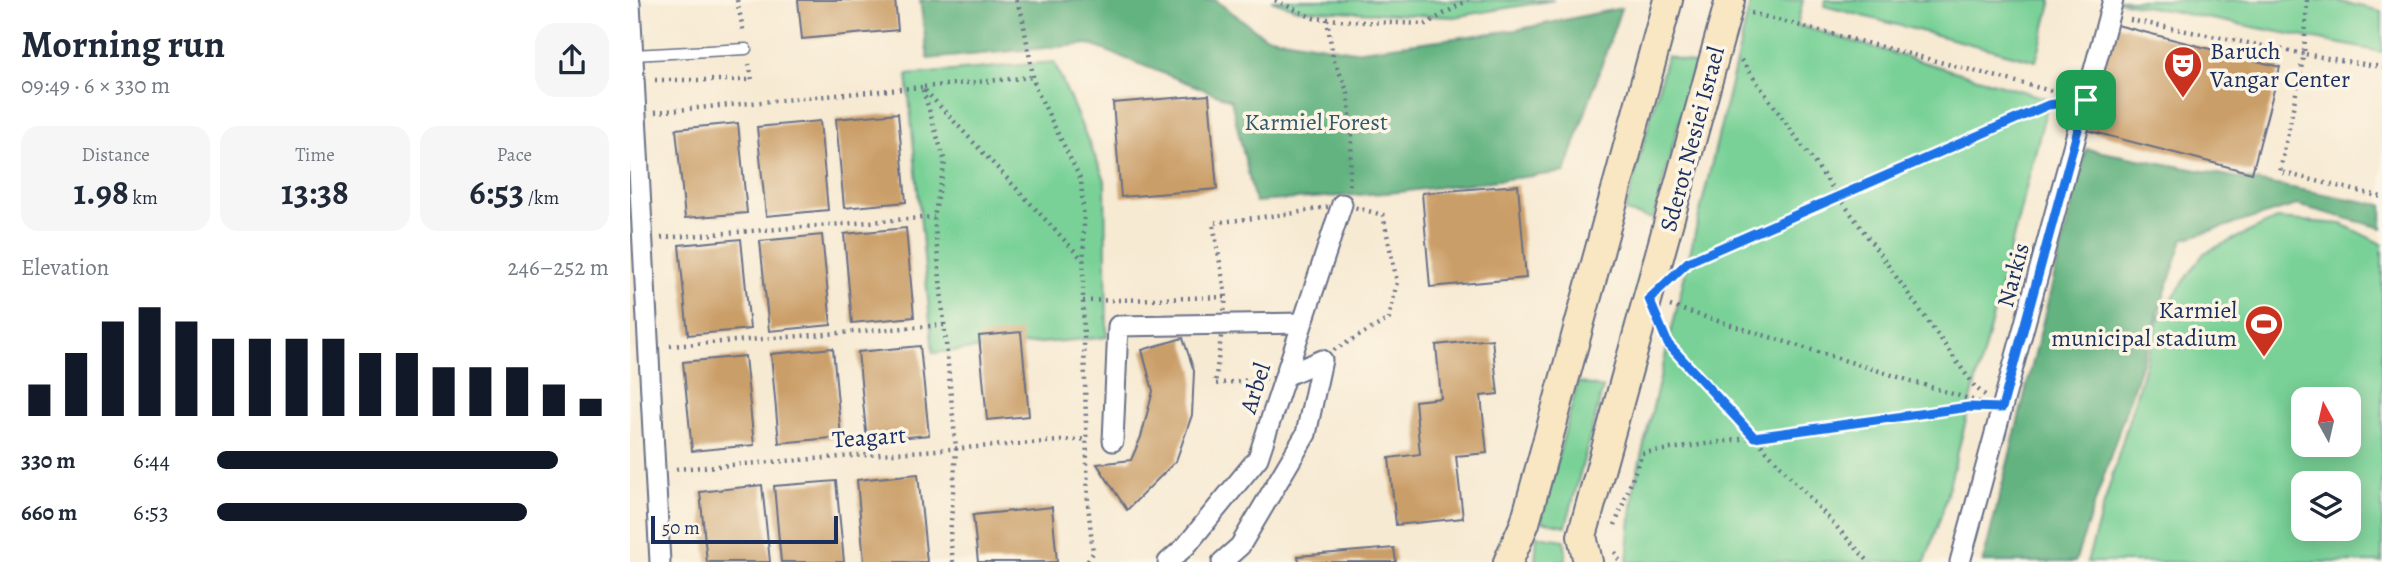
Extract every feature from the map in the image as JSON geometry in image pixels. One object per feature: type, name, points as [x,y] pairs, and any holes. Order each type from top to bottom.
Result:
[{"type":"main road","points":[[1521,562],[1525,523],[1668,0]]},
{"type":"main road","name":"Sderot Nesiei Israel","points":[[1588,562],[1582,536],[1728,5]]},
{"type":"main road","points":[[1507,562],[1525,523]]},
{"type":"street","points":[[630,3],[660,562]]},
{"type":"street","name":"Narkis","points":[[1960,562],[2110,8]]},
{"type":"street","name":"Arbel","points":[[1168,562],[1186,546],[1258,458],[1345,198]]},
{"type":"street","points":[[1113,441],[1118,326],[1302,323]]},
{"type":"street","points":[[1222,562],[1240,546],[1306,434],[1322,360],[1285,376]]},
{"type":"lane","points":[[633,55],[746,49]]},
{"type":"path","points":[[1016,0],[1022,15],[1035,87],[1081,180],[1088,504],[1093,553],[1087,562]]},
{"type":"path","points":[[1275,0],[1313,18],[1426,24],[1468,0]]},
{"type":"path","points":[[2307,0],[2304,54],[2280,172],[2382,197]]},
{"type":"path","points":[[1728,5],[2086,100]]},
{"type":"path","points":[[2110,8],[2304,54],[2382,67]]},
{"type":"path","points":[[1327,19],[1333,57],[1348,93],[1352,138],[1345,198]]},
{"type":"path","points":[[1737,54],[1975,387],[2002,408]]},
{"type":"path","points":[[636,114],[1033,76]]},
{"type":"path","points":[[922,87],[945,163],[934,217],[956,449],[950,537],[953,562]]},
{"type":"path","points":[[922,87],[1083,260]]},
{"type":"path","points":[[1678,271],[1688,262],[2048,105],[2086,100]]},
{"type":"path","points":[[643,240],[934,217]]},
{"type":"path","points":[[1083,301],[1226,298]]},
{"type":"path","points":[[1649,299],[2002,408]]},
{"type":"path","points":[[1649,299],[1668,344],[1869,562]]},
{"type":"path","points":[[649,348],[945,325]]},
{"type":"path","points":[[1613,528],[1642,453],[1969,407],[2002,408]]},
{"type":"path","name":"Teagart","points":[[655,471],[1087,439]]},
{"type":"path","points":[[1609,541],[1620,562]]},
{"type":"green space","name":"Karmiel Forest","points":[[920,0],[1215,0],[1264,36],[1354,51],[1516,30],[1621,8],[1565,172],[1399,192],[1255,202],[1231,100],[1089,44],[928,59]]},
{"type":"green space","points":[[1271,0],[1554,0],[1454,17],[1297,9]]},
{"type":"green space","points":[[1751,0],[1803,0],[1797,25],[2049,99],[1942,513],[1925,562],[1627,562],[1634,486]]},
{"type":"green space","points":[[1825,0],[2052,0],[2036,61],[1824,6]]},
{"type":"green space","points":[[2114,0],[2332,0],[2382,11],[2382,52]]},
{"type":"green space","points":[[1667,56],[1695,64],[1653,219],[1625,212]]},
{"type":"green space","points":[[1054,62],[1105,180],[1107,337],[933,353],[907,75]]},
{"type":"green space","points":[[2086,149],[2382,205],[2382,228],[2297,205],[2183,239],[2075,562],[1983,562]]},
{"type":"green space","name":"Karmiel municipal stadium","points":[[2276,219],[2342,224],[2382,244],[2382,562],[2087,562],[2159,317],[2204,253]]},
{"type":"green space","points":[[1578,382],[1603,388],[1566,526],[1541,521]]},
{"type":"green space","points":[[1537,536],[1565,540],[1566,562],[1535,562]]},
{"type":"building","points":[[798,0],[895,0],[898,30],[802,39]]},
{"type":"building","name":"Baruch Vangar Center","points":[[2113,24],[2280,67],[2252,173],[2086,130]]},
{"type":"building","points":[[1209,95],[1217,189],[1121,197],[1113,103]]},
{"type":"building","points":[[898,113],[906,202],[844,208],[836,119]]},
{"type":"building","points":[[820,121],[828,210],[766,216],[757,127]]},
{"type":"building","points":[[738,123],[747,213],[685,218],[676,129]]},
{"type":"building","points":[[1518,185],[1526,278],[1430,287],[1422,193]]},
{"type":"building","points":[[906,228],[914,317],[852,323],[844,234]]},
{"type":"building","points":[[822,235],[831,325],[769,331],[760,241]]},
{"type":"building","points":[[741,239],[750,329],[688,335],[679,245]]},
{"type":"building","points":[[1021,332],[1029,416],[987,420],[979,336]]},
{"type":"building","points":[[1183,338],[1194,371],[1192,415],[1176,461],[1127,510],[1097,464],[1131,460],[1141,437],[1153,391],[1142,350]]},
{"type":"building","points":[[1492,339],[1498,394],[1481,396],[1487,453],[1456,456],[1463,518],[1396,525],[1389,458],[1420,454],[1415,401],[1441,398],[1436,345]]},
{"type":"building","points":[[920,346],[929,435],[867,441],[858,352]]},
{"type":"building","points":[[833,348],[841,437],[779,443],[771,354]]},
{"type":"building","points":[[745,356],[754,445],[692,451],[683,362]]},
{"type":"building","points":[[918,474],[927,562],[864,562],[857,480]]},
{"type":"building","points":[[836,481],[844,562],[781,562],[774,486]]},
{"type":"building","points":[[762,485],[770,562],[707,562],[700,492]]},
{"type":"building","points":[[1052,507],[1057,562],[978,562],[973,515]]},
{"type":"building","points":[[1394,548],[1396,562],[1299,562],[1298,556]]},
{"type":"place","name":"Baruch Vangar Center","points":[[2183,99]]},
{"type":"place","name":"Karmiel municipal stadium","points":[[2264,358]]},
{"type":"route","points":[[2086,100],[2002,408],[1969,407],[1754,437],[1668,344],[1649,299],[1688,262],[2048,105],[2086,100]]}]
